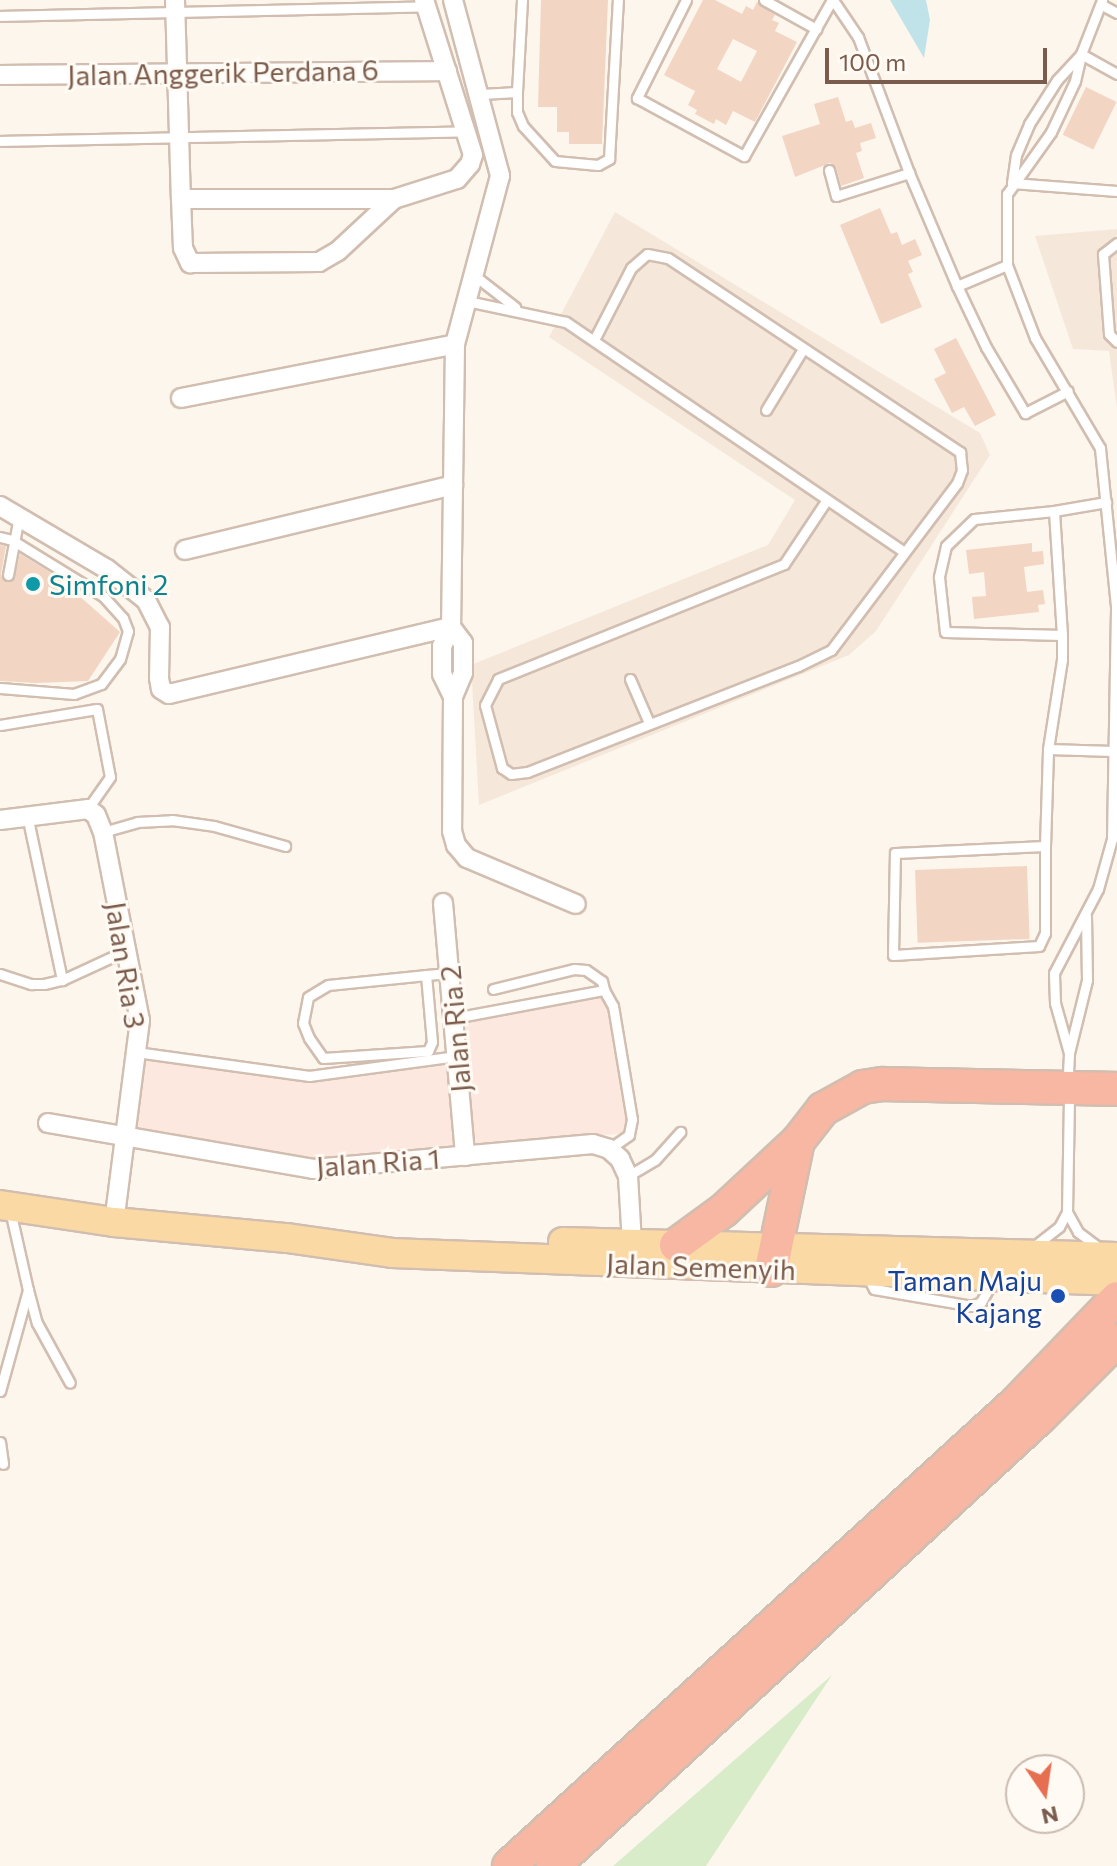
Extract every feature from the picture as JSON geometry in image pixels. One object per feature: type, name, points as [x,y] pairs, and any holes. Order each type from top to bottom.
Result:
[{"type":"highway","points":[[676,1245],[724,1210],[798,1141],[823,1109],[843,1095],[883,1084],[1117,1089]]},
{"type":"highway","points":[[773,1258],[798,1141]]},
{"type":"highway","points":[[553,1866],[1028,1410],[1117,1298]]},
{"type":"highway","points":[[509,1866],[1028,1410],[1117,1340]]},
{"type":"main road","name":"Jalan Semenyih","points":[[5,1205],[114,1222],[287,1238],[392,1253],[1039,1261],[1116,1265]]},
{"type":"main road","name":"Jalan Semenyih","points":[[287,1238],[676,1245],[865,1272],[995,1276],[1039,1261]]},
{"type":"street","points":[[453,0],[481,94],[500,176],[455,344],[451,627],[463,643],[463,673],[453,697],[452,831],[456,845],[467,858],[576,904]]},
{"type":"street","points":[[181,199],[394,199],[457,179],[470,164],[473,155],[425,3]]},
{"type":"street","points":[[175,6],[183,248],[190,263],[319,262],[338,251],[394,199]]},
{"type":"street","name":"Jalan Anggerik Perdana 6","points":[[0,75],[447,71]]},
{"type":"street","points":[[181,398],[455,344]]},
{"type":"street","points":[[185,550],[453,485]]},
{"type":"street","points":[[0,506],[107,569],[146,600],[160,627],[161,689],[169,694],[451,627]]},
{"type":"street","points":[[0,820],[88,809]]},
{"type":"street","name":"Jalan Ria 3","points":[[88,809],[96,815],[103,832],[140,1020],[114,1222]]},
{"type":"street","name":"Jalan Ria 2","points":[[443,903],[465,1156]]},
{"type":"street","name":"Jalan Ria 1","points":[[48,1123],[313,1169],[593,1144],[609,1149]]},
{"type":"street","points":[[609,1149],[620,1159],[628,1176],[632,1243]]},
{"type":"lane","points":[[522,0],[517,112],[523,126],[545,154],[555,161],[598,165],[609,159],[618,0]]},
{"type":"lane","points":[[686,0],[637,98],[744,156],[833,0],[858,37],[909,173],[957,286],[986,347],[1025,413],[1068,391]]},
{"type":"lane","points":[[764,0],[816,29]]},
{"type":"lane","points":[[1012,183],[1036,158],[1051,132],[1075,81],[1081,54],[1102,2],[1117,13]]},
{"type":"lane","points":[[0,16],[175,6],[425,3]]},
{"type":"lane","points":[[1081,54],[1117,74]]},
{"type":"lane","points":[[1069,1053],[1055,1003],[1054,973],[1098,889],[1112,839],[1116,606],[1100,448],[1035,338],[1007,265],[1007,194],[1016,155],[1029,124],[1057,80],[1081,54]]},
{"type":"lane","points":[[481,94],[517,92]]},
{"type":"lane","points":[[0,141],[466,131]]},
{"type":"lane","points":[[829,170],[836,196],[909,173]]},
{"type":"lane","points":[[1012,183],[1117,191]]},
{"type":"lane","points":[[1117,243],[1103,254],[1109,334],[1117,342]]},
{"type":"lane","points":[[594,340],[631,268],[647,254],[668,258],[960,452],[962,470],[957,483],[831,650],[798,666],[527,772],[511,774],[502,768],[485,705],[498,679],[784,564],[826,501]]},
{"type":"lane","points":[[957,286],[1007,265]]},
{"type":"lane","points":[[475,276],[518,309]]},
{"type":"lane","points":[[467,301],[518,309],[566,322],[904,552]]},
{"type":"lane","points":[[766,410],[803,349]]},
{"type":"lane","points":[[1062,635],[945,632],[939,577],[946,546],[974,519],[1106,502]]},
{"type":"lane","points":[[1045,846],[895,853],[893,955],[1039,946],[1045,933],[1048,749],[1062,660],[1054,511]]},
{"type":"lane","points":[[8,575],[12,540],[19,516]]},
{"type":"lane","points":[[0,537],[12,540],[103,596],[123,618],[128,631],[120,659],[101,684],[74,694],[0,688]]},
{"type":"lane","points":[[630,679],[649,723]]},
{"type":"lane","points":[[0,725],[97,709],[110,777],[88,809]]},
{"type":"lane","points":[[1048,749],[1113,751]]},
{"type":"lane","points":[[27,815],[62,980]]},
{"type":"lane","points":[[103,832],[137,822],[172,820],[214,826],[285,846]]},
{"type":"lane","points":[[1068,1073],[1069,1053],[1087,980],[1086,916]]},
{"type":"lane","points":[[0,974],[31,984],[62,980],[127,950]]},
{"type":"lane","points":[[493,989],[574,969],[586,970],[602,981],[613,1006],[632,1119],[629,1135],[609,1149]]},
{"type":"lane","points":[[426,975],[432,1042],[428,1051],[323,1058],[309,1038],[303,1023],[308,997],[328,985],[426,975],[450,973]]},
{"type":"lane","points":[[454,1018],[604,990]]},
{"type":"lane","points":[[136,1052],[309,1076],[457,1056]]},
{"type":"lane","points":[[1039,1261],[1051,1235],[1067,1212],[1069,1102]]},
{"type":"lane","points":[[628,1176],[655,1160],[680,1132]]},
{"type":"lane","points":[[5,1205],[37,1323],[70,1383]]},
{"type":"lane","points":[[1067,1212],[1086,1240],[1116,1265]]},
{"type":"lane","points":[[0,1391],[28,1290]]},
{"type":"lane","points":[[0,1442],[3,1464]]},
{"type":"shaded area","points":[[615,212],[980,433],[990,455],[876,631],[849,655],[479,805],[471,665],[768,545],[795,500],[549,337]]},
{"type":"shaded area","points":[[1117,229],[1117,408],[1109,351],[1073,349],[1035,236]]},
{"type":"shaded area","points":[[601,994],[610,1008],[628,1120],[626,1133],[313,1163],[133,1133],[143,1056],[309,1080],[462,1059],[460,1020]]},
{"type":"green space","points":[[832,1675],[706,1866],[613,1866]]},
{"type":"water","points":[[890,0],[926,0],[930,20],[924,58]]},
{"type":"building","points":[[541,0],[608,0],[602,144],[569,144],[569,132],[557,132],[557,107],[538,107]]},
{"type":"building","points":[[703,0],[715,0],[742,14],[746,6],[753,10],[757,2],[775,15],[772,20],[779,23],[775,31],[797,42],[755,122],[733,111],[726,125],[716,119],[714,124],[695,114],[697,110],[688,105],[695,91],[664,75]],"holes":[[[733,39],[757,51],[741,82],[717,69]]]},
{"type":"building","points":[[1086,87],[1117,102],[1093,150],[1063,135]]},
{"type":"building","points":[[838,97],[846,122],[852,120],[855,128],[871,123],[876,138],[860,143],[862,151],[856,153],[864,178],[841,186],[836,167],[830,163],[795,177],[782,136],[820,124],[814,104]]},
{"type":"building","points":[[880,208],[891,234],[897,232],[902,245],[915,239],[922,255],[908,261],[913,272],[908,274],[922,307],[881,324],[840,225]]},
{"type":"building","points":[[956,338],[996,415],[975,426],[964,407],[952,413],[934,379],[946,373],[934,349]]},
{"type":"building","points":[[1032,543],[1032,552],[1043,551],[1044,564],[1024,567],[1027,592],[1043,590],[1045,604],[1038,605],[1039,612],[974,619],[972,597],[986,596],[984,572],[969,574],[966,550]]},
{"type":"building","name":"Simfoni 2","points":[[0,545],[6,546],[1,574],[4,581],[14,579],[20,554],[59,578],[120,632],[88,681],[0,681]]},
{"type":"building","points":[[1027,866],[1030,939],[918,943],[915,870]]},
{"type":"place","name":"Simfoni 2","points":[[33,584]]},
{"type":"place","name":"Taman Maju Kajang","points":[[1058,1296]]}]
